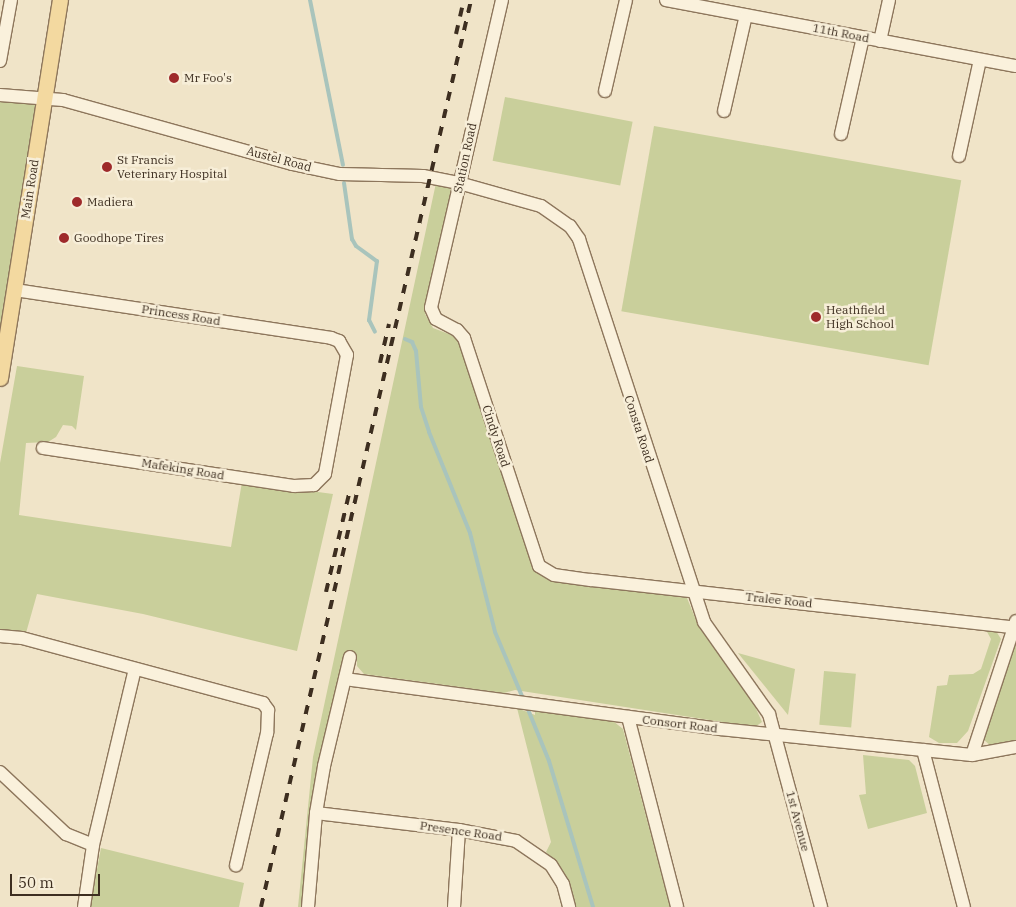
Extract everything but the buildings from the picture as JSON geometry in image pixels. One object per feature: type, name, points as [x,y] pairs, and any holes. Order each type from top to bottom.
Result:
[{"type":"main road","name":"Main Road","points":[[0,378],[60,0]]},
{"type":"street","points":[[0,61],[11,0]]},
{"type":"street","name":"Station Road","points":[[433,316],[432,304],[502,0]]},
{"type":"street","points":[[605,91],[626,0]]},
{"type":"street","name":"11th Road","points":[[666,0],[1016,66]]},
{"type":"street","points":[[880,41],[889,0]]},
{"type":"street","points":[[724,111],[746,15]]},
{"type":"street","points":[[842,134],[863,37]]},
{"type":"street","points":[[959,156],[980,60]]},
{"type":"street","name":"Austel Road","points":[[0,95],[71,102],[283,161],[345,174],[430,176],[459,183]]},
{"type":"street","name":"Consta Road","points":[[459,183],[548,208],[566,222],[579,239],[694,591],[709,631],[766,708],[775,734]]},
{"type":"street","name":"Princess Road","points":[[14,290],[331,338],[345,347],[346,366],[321,481]]},
{"type":"street","name":"Cindy Road","points":[[433,316],[464,338],[534,558],[542,570]]},
{"type":"street","name":"Mafeking Road","points":[[43,448],[294,486],[314,485],[321,481]]},
{"type":"street","name":"Tralee Road","points":[[542,570],[554,575],[1015,625]]},
{"type":"street","points":[[972,755],[1015,625]]},
{"type":"street","points":[[0,636],[22,638],[251,698],[263,703],[268,710],[267,732],[236,866]]},
{"type":"street","points":[[308,907],[316,813],[324,766],[350,657]]},
{"type":"street","points":[[84,907],[93,845],[135,668]]},
{"type":"street","name":"Consort Road","points":[[345,679],[540,704],[628,718],[972,755],[1016,747]]},
{"type":"street","points":[[628,718],[677,907]]},
{"type":"street","name":"1st Avenue","points":[[775,734],[820,907]]},
{"type":"street","points":[[923,750],[964,907]]},
{"type":"street","points":[[0,772],[66,834],[93,845]]},
{"type":"street","name":"Presence Road","points":[[316,813],[459,830],[508,838],[531,848],[558,874],[569,907]]},
{"type":"street","points":[[454,907],[459,830]]},
{"type":"green space","points":[[0,95],[44,98],[0,369]]},
{"type":"green space","points":[[505,97],[633,122],[620,186],[493,161]]},
{"type":"green space","points":[[654,126],[961,180],[929,365],[621,311]]},
{"type":"green space","points":[[436,183],[449,186],[451,190],[425,314],[433,328],[454,336],[460,344],[532,567],[551,580],[687,598],[698,625],[753,702],[762,722],[755,727],[515,690],[504,693],[364,674],[357,666],[357,657],[344,655],[320,759],[304,907],[298,907],[313,757]]},
{"type":"green space","points":[[17,366],[84,376],[76,430],[72,426],[63,425],[56,437],[48,442],[26,443],[19,515],[231,547],[242,482],[333,494],[297,651],[143,614],[37,594],[26,633],[0,629],[0,463]]},
{"type":"green space","points":[[986,630],[996,631],[1001,639],[968,731],[957,743],[939,743],[929,737],[937,686],[947,685],[949,675],[973,674],[981,669],[991,639]]},
{"type":"green space","points":[[1016,643],[1016,741],[992,747],[983,739]]},
{"type":"green space","points":[[738,653],[795,669],[788,715]]},
{"type":"green space","points":[[824,671],[856,674],[851,728],[819,725]]},
{"type":"green space","points":[[517,708],[535,715],[535,711],[613,721],[623,729],[670,907],[576,907],[567,878],[546,852],[551,842]]},
{"type":"green space","points":[[863,755],[909,760],[915,766],[927,813],[868,829],[859,795],[866,794]]},
{"type":"green space","points":[[101,848],[244,883],[239,907],[90,907]]},
{"type":"waterway","points":[[310,0],[343,165]]},
{"type":"waterway","points":[[344,183],[352,239],[356,246],[377,261],[369,320],[375,332]]},
{"type":"waterway","points":[[405,339],[412,342],[416,351],[421,407],[429,432],[470,533],[495,632],[524,701]]},
{"type":"waterway","points":[[527,707],[549,761],[593,907]]},
{"type":"railway","points":[[456,34],[464,0]]},
{"type":"railway","points":[[261,907],[471,0]]},
{"type":"railway","points":[[380,363],[389,324]]},
{"type":"railway","points":[[326,592],[349,494]]},
{"type":"place","name":"Mr Foo's","points":[[174,78]]},
{"type":"place","name":"St Francis Veterinary Hospital","points":[[107,167]]},
{"type":"place","name":"Madiera","points":[[77,202]]},
{"type":"place","name":"Goodhope Tires","points":[[64,238]]},
{"type":"place","name":"Heathfield High School","points":[[816,317]]}]
